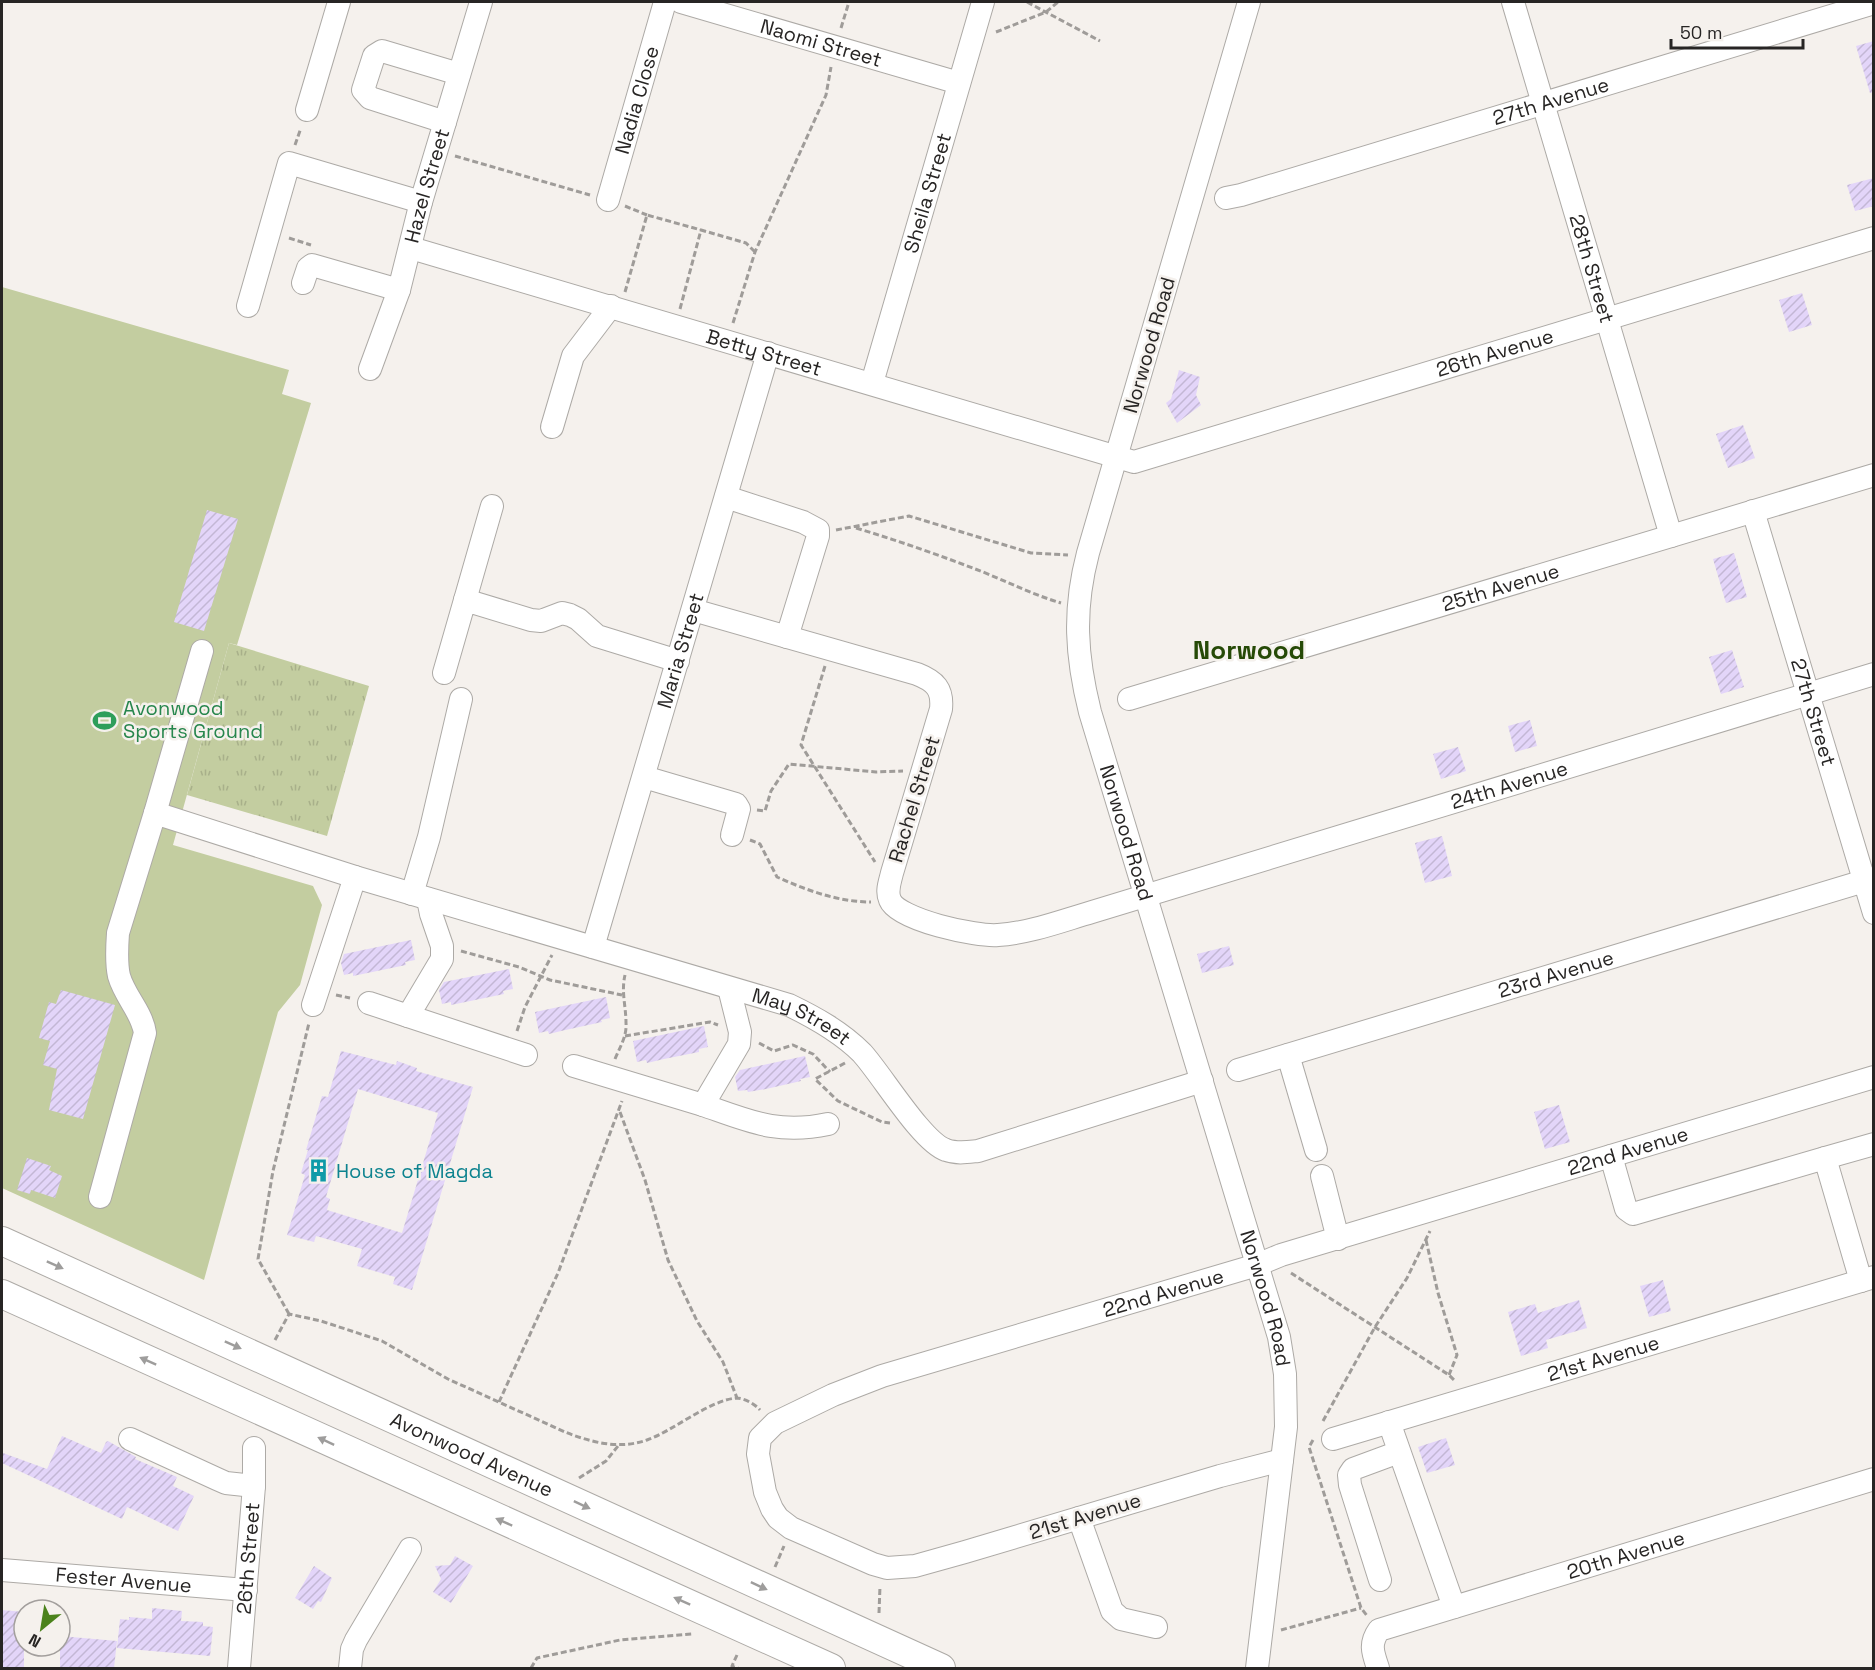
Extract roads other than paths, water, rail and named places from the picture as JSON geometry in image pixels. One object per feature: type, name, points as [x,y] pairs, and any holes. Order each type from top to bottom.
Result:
[{"type":"main road","name":"Avonwood Avenue","points":[[2,1241],[941,1668]]},
{"type":"main road","points":[[2,1294],[831,1668]]},
{"type":"street","points":[[307,110],[339,2]]},
{"type":"street","name":"Hazel Street","points":[[370,369],[399,290],[421,202],[481,2]]},
{"type":"street","name":"Nadia Close","points":[[608,200],[665,2]]},
{"type":"street","name":"Naomi Street","points":[[681,2],[959,83]]},
{"type":"street","name":"Sheila Street","points":[[872,383],[983,2]]},
{"type":"street","name":"Norwood Road","points":[[1249,2],[1083,570],[1077,622],[1079,659],[1090,712],[1279,1337],[1286,1374],[1286,1427],[1257,1668]]},
{"type":"street","name":"28th Street","points":[[1513,2],[1671,536]]},
{"type":"street","name":"27th Avenue","points":[[1226,198],[1874,3]]},
{"type":"street","points":[[445,122],[370,98],[363,90],[374,56],[382,51],[459,74]]},
{"type":"street","points":[[248,306],[289,163],[421,202]]},
{"type":"street","name":"26th Avenue","points":[[1116,456],[1134,462],[1874,238]]},
{"type":"street","name":"Betty Street","points":[[411,248],[1116,456]]},
{"type":"street","points":[[308,274],[399,290]]},
{"type":"street","points":[[552,427],[573,356],[616,308]]},
{"type":"street","name":"Maria Street","points":[[593,947],[768,353]]},
{"type":"street","name":"25th Avenue","points":[[1129,699],[1874,475]]},
{"type":"street","points":[[726,496],[802,522],[818,530],[787,637]]},
{"type":"street","points":[[444,673],[492,506]]},
{"type":"street","name":"27th Street","points":[[1753,512],[1808,694],[1869,879],[1874,913]]},
{"type":"street","points":[[465,600],[531,620],[541,621],[562,614],[570,615],[597,636],[678,661]]},
{"type":"street","name":"Rachel Street","points":[[693,610],[928,678],[939,689],[941,709],[888,893],[890,902],[904,913],[961,932],[996,935],[1032,929],[1146,896]]},
{"type":"street","points":[[100,1197],[145,1033],[141,1017],[119,976],[118,933],[202,651]]},
{"type":"street","name":"24th Avenue","points":[[1146,896],[1874,674]]},
{"type":"street","points":[[408,1016],[442,959],[442,946],[431,914],[420,896],[429,837],[461,699]]},
{"type":"street","points":[[644,777],[732,802],[739,808],[732,835]]},
{"type":"street","name":"May Street","points":[[155,813],[355,877],[789,1005],[839,1032],[863,1054],[929,1138],[946,1150],[978,1151],[1202,1081]]},
{"type":"street","points":[[315,998],[355,877]]},
{"type":"street","name":"23rd Avenue","points":[[1238,1070],[1869,879]]},
{"type":"street","points":[[703,1105],[739,1044],[740,1032],[729,988]]},
{"type":"street","points":[[369,1002],[518,1052]]},
{"type":"street","points":[[1288,1055],[1316,1150]]},
{"type":"street","points":[[574,1066],[703,1105],[763,1126],[799,1129],[828,1125]]},
{"type":"street","name":"22nd Avenue","points":[[887,1568],[791,1528],[774,1514],[765,1492],[758,1446],[765,1432],[775,1424],[833,1395],[882,1376],[1257,1265],[1281,1255],[1874,1077]]},
{"type":"street","points":[[1611,1156],[1626,1209],[1633,1214],[1874,1144]]},
{"type":"street","points":[[1825,1158],[1867,1279]]},
{"type":"street","points":[[1322,1176],[1338,1239]]},
{"type":"street","name":"21st Avenue","points":[[1322,1435],[1389,1422],[1867,1279]]},
{"type":"street","points":[[1389,1422],[1454,1607]]},
{"type":"street","points":[[130,1439],[226,1483],[254,1486]]},
{"type":"street","name":"26th Street","points":[[239,1668],[254,1486],[254,1448]]},
{"type":"street","points":[[1380,1580],[1350,1485],[1349,1475],[1353,1469],[1399,1452]]},
{"type":"street","name":"21st Avenue","points":[[887,1568],[915,1566],[1220,1476],[1282,1460]]},
{"type":"street","name":"20th Avenue","points":[[1378,1668],[1372,1641],[1379,1630],[1874,1479]]},
{"type":"street","points":[[1079,1518],[1112,1611],[1121,1618],[1156,1626]]},
{"type":"street","points":[[350,1668],[352,1649],[356,1640],[410,1549]]},
{"type":"street","name":"Fester Avenue","points":[[2,1570],[246,1590]]},
{"type":"place","name":"Avonwood Sports Ground","points":[[105,720]]},
{"type":"place","name":"House of Magda","points":[[318,1171]]},
{"type":"district","name":"Norwood","points":[[1249,650]]}]
